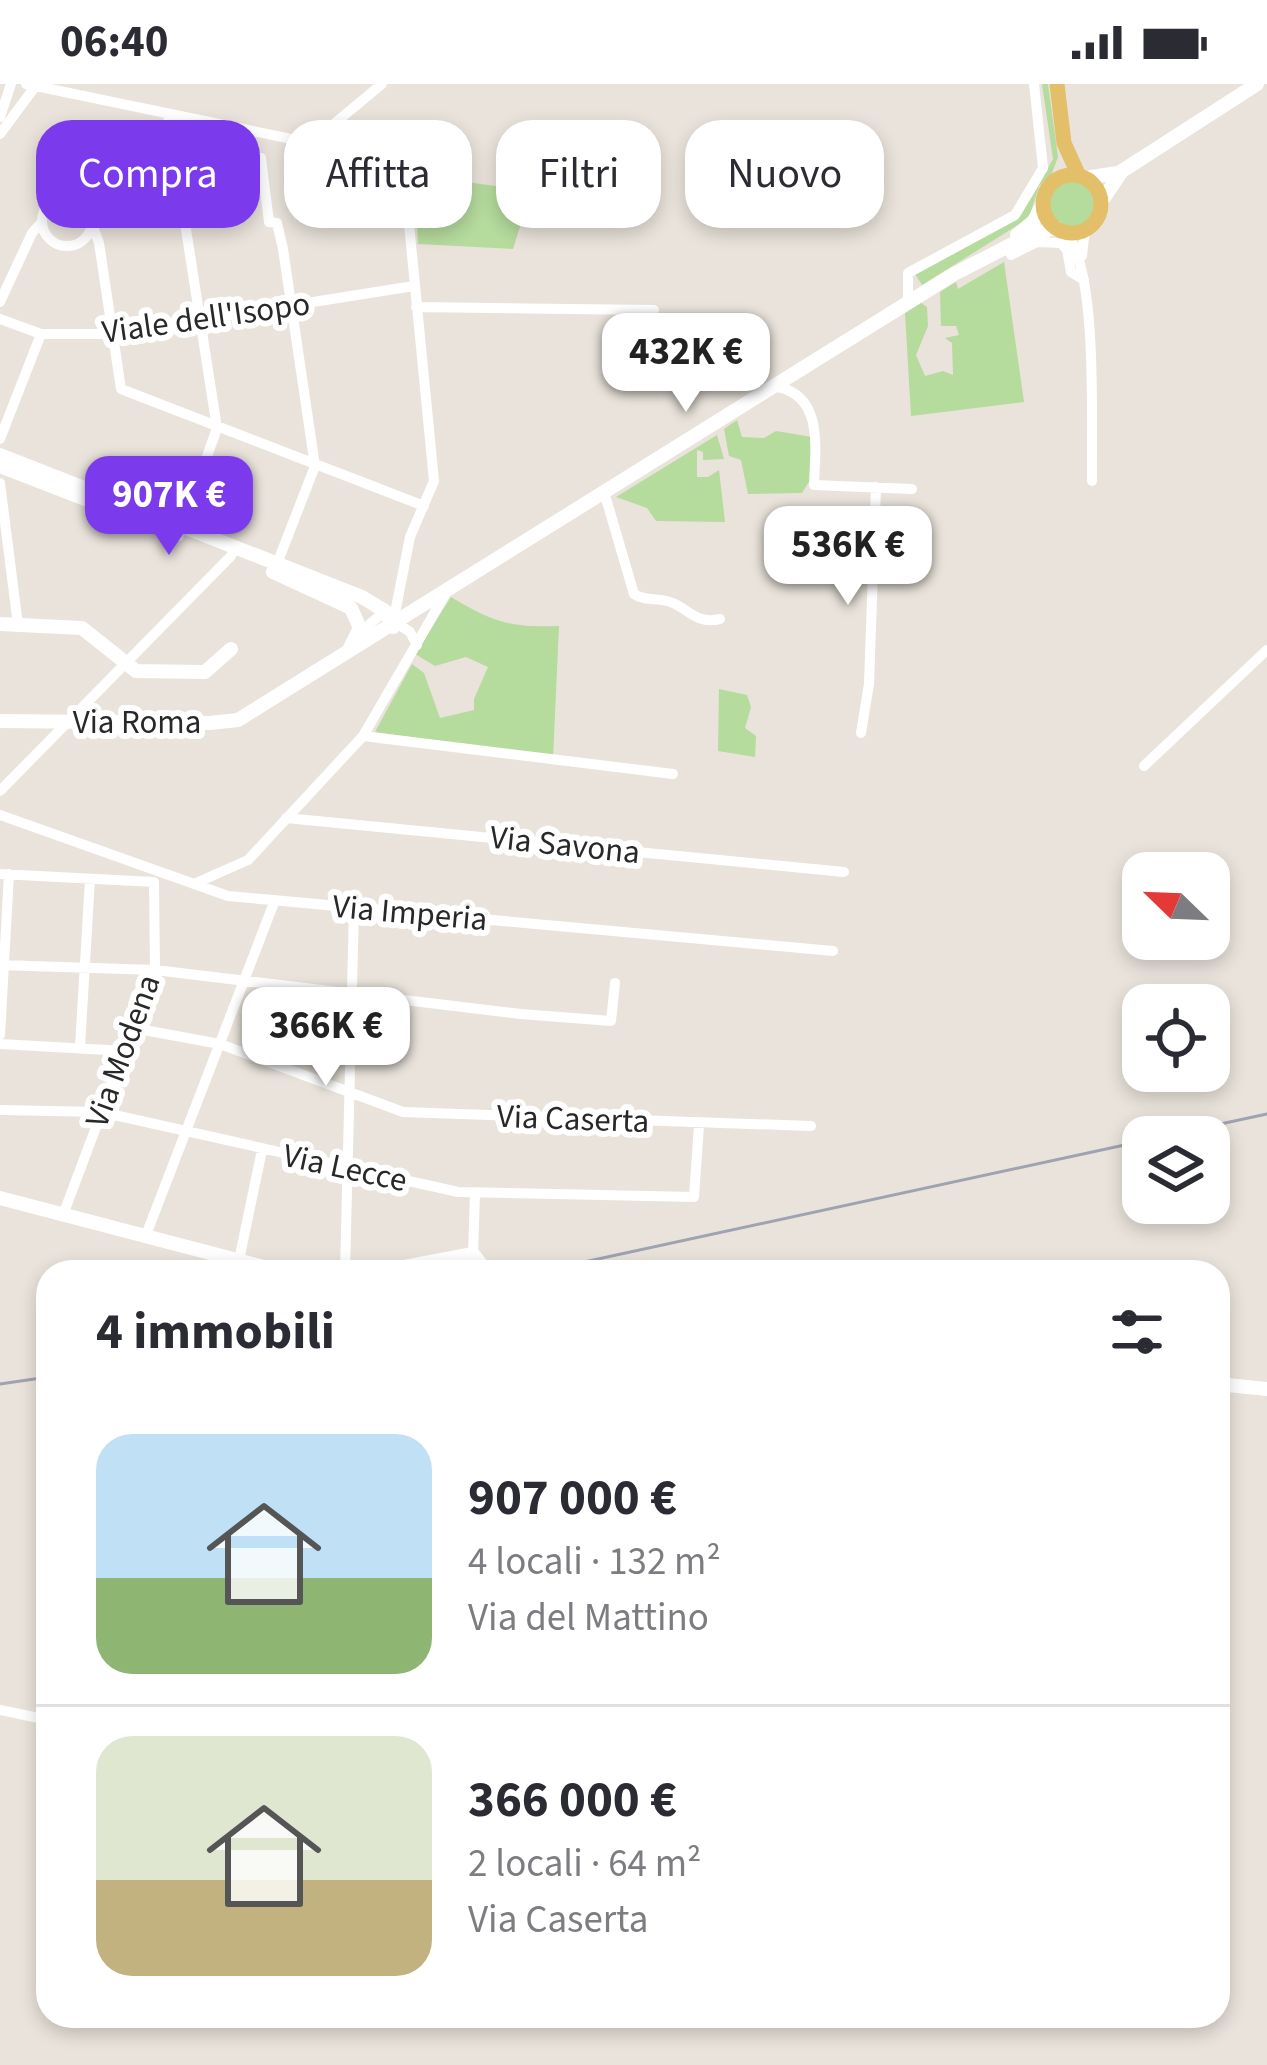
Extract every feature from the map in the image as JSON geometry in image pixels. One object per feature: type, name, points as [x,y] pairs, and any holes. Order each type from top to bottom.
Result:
[{"type":"main road","points":[[1008,251],[1034,221],[1055,180],[1064,143],[1057,84]]},
{"type":"main road","points":[[1008,251],[1034,233],[1085,229],[1097,218],[1101,202],[1122,171],[1257,84]]},
{"type":"main road","points":[[1064,143],[1101,202]]},
{"type":"main road","points":[[1055,180],[1122,171]]},
{"type":"main road","points":[[1043,203],[1044,213],[1060,230]]},
{"type":"main road","name":"Via Roma","points":[[0,721],[238,720],[908,302],[1008,251]]},
{"type":"main road","points":[[0,455],[70,488]]},
{"type":"main road","points":[[0,466],[362,597],[385,611],[395,625]]},
{"type":"main road","points":[[275,568],[347,604],[359,621],[349,650]]},
{"type":"main road","points":[[0,624],[82,628],[136,671],[205,672],[231,649]]},
{"type":"main road","points":[[0,1198],[239,1260]]},
{"type":"main road","points":[[441,1260],[473,1254],[478,1260]]},
{"type":"main road","points":[[1230,1385],[1267,1390]]},
{"type":"street","points":[[0,118],[11,84]]},
{"type":"street","points":[[339,120],[382,84]]},
{"type":"street","points":[[908,302],[908,273],[1015,215],[1043,168],[1034,84]]},
{"type":"street","points":[[0,134],[30,86],[284,138]]},
{"type":"street","points":[[168,114],[217,428],[181,531]]},
{"type":"street","points":[[261,158],[269,222],[277,223],[315,466],[275,568]]},
{"type":"street","points":[[0,302],[37,228]]},
{"type":"street","points":[[44,228],[48,237],[62,246],[85,239],[90,228]]},
{"type":"street","points":[[93,228],[121,389],[424,506]]},
{"type":"street","points":[[409,228],[434,481],[410,537],[395,625],[410,632],[417,645]]},
{"type":"street","points":[[1083,276],[1085,229]]},
{"type":"street","points":[[1060,230],[1073,240],[1088,291],[1092,481]]},
{"type":"street","points":[[1008,251],[1037,242],[1061,243],[1071,272],[1083,276]]},
{"type":"street","name":"Viale dell'Isopo","points":[[0,319],[41,334],[112,334],[414,286]]},
{"type":"street","points":[[416,307],[654,310]]},
{"type":"street","points":[[0,439],[41,334]]},
{"type":"street","points":[[778,387],[791,390],[808,406],[813,420],[814,485],[912,489]]},
{"type":"street","points":[[0,483],[18,625]]},
{"type":"street","points":[[861,733],[868,684],[876,487]]},
{"type":"street","points":[[605,495],[634,594],[640,600],[668,601],[696,620],[721,619]]},
{"type":"street","points":[[0,791],[233,552]]},
{"type":"street","points":[[193,884],[248,860],[363,736],[446,593]]},
{"type":"street","points":[[417,645],[419,610],[427,613],[427,627]]},
{"type":"street","points":[[357,635],[385,611]]},
{"type":"street","points":[[1144,766],[1267,650]]},
{"type":"street","points":[[363,736],[673,774]]},
{"type":"street","name":"Via Imperia","points":[[0,815],[228,896],[833,952]]},
{"type":"street","name":"Via Savona","points":[[286,818],[844,872]]},
{"type":"street","points":[[80,1047],[91,879],[4,874],[0,1040],[124,1051]]},
{"type":"street","name":"Via Modena","points":[[63,1215],[155,970],[154,882],[91,879]]},
{"type":"street","points":[[146,1235],[275,900]]},
{"type":"street","points":[[345,1260],[353,908]]},
{"type":"street","points":[[2,965],[155,970],[611,1022],[615,983]]},
{"type":"street","name":"Via Caserta","points":[[133,1028],[220,1044],[403,1112],[811,1126]]},
{"type":"street","name":"Via Lecce","points":[[0,1110],[101,1112],[475,1194],[694,1197],[699,1124]]},
{"type":"street","points":[[239,1260],[262,1150]]},
{"type":"street","points":[[473,1254],[475,1194]]},
{"type":"street","points":[[0,1710],[36,1718]]},
{"type":"green space","points":[[1042,84],[1048,84],[1058,157],[1052,173],[1039,186],[1029,218],[922,285],[915,274],[1019,217],[1032,197],[1053,159]]},
{"type":"green space","points":[[1071,181],[1087,188],[1094,204],[1087,220],[1071,227],[1055,220],[1048,204],[1055,188]]},
{"type":"green space","points":[[472,183],[496,186],[496,228],[520,228],[513,249],[418,244],[417,228],[472,228]]},
{"type":"green space","points":[[1004,262],[1024,402],[911,416],[905,313],[921,303],[927,307],[928,326],[916,355],[925,376],[943,371],[953,375],[952,343],[945,338],[959,335],[956,326],[941,326],[940,292],[956,282],[958,289]]},
{"type":"green space","points":[[737,420],[742,437],[764,438],[776,431],[812,437],[810,480],[802,493],[748,494],[741,460],[729,456],[724,429]]},
{"type":"green space","points":[[717,435],[724,459],[703,460],[703,452],[697,450],[697,477],[719,470],[725,522],[656,521],[647,508],[616,497]]},
{"type":"green space","points":[[451,597],[502,622],[559,626],[553,758],[375,732],[412,664],[424,673],[440,718],[474,710],[488,667],[466,657],[435,666],[415,654]]},
{"type":"green space","points":[[719,689],[747,695],[751,707],[745,728],[756,736],[755,757],[718,751]]},
{"type":"railway","points":[[1230,1122],[1267,1114]]},
{"type":"railway","points":[[593,1260],[1122,1146]]},
{"type":"railway","points":[[0,1384],[36,1379]]}]
